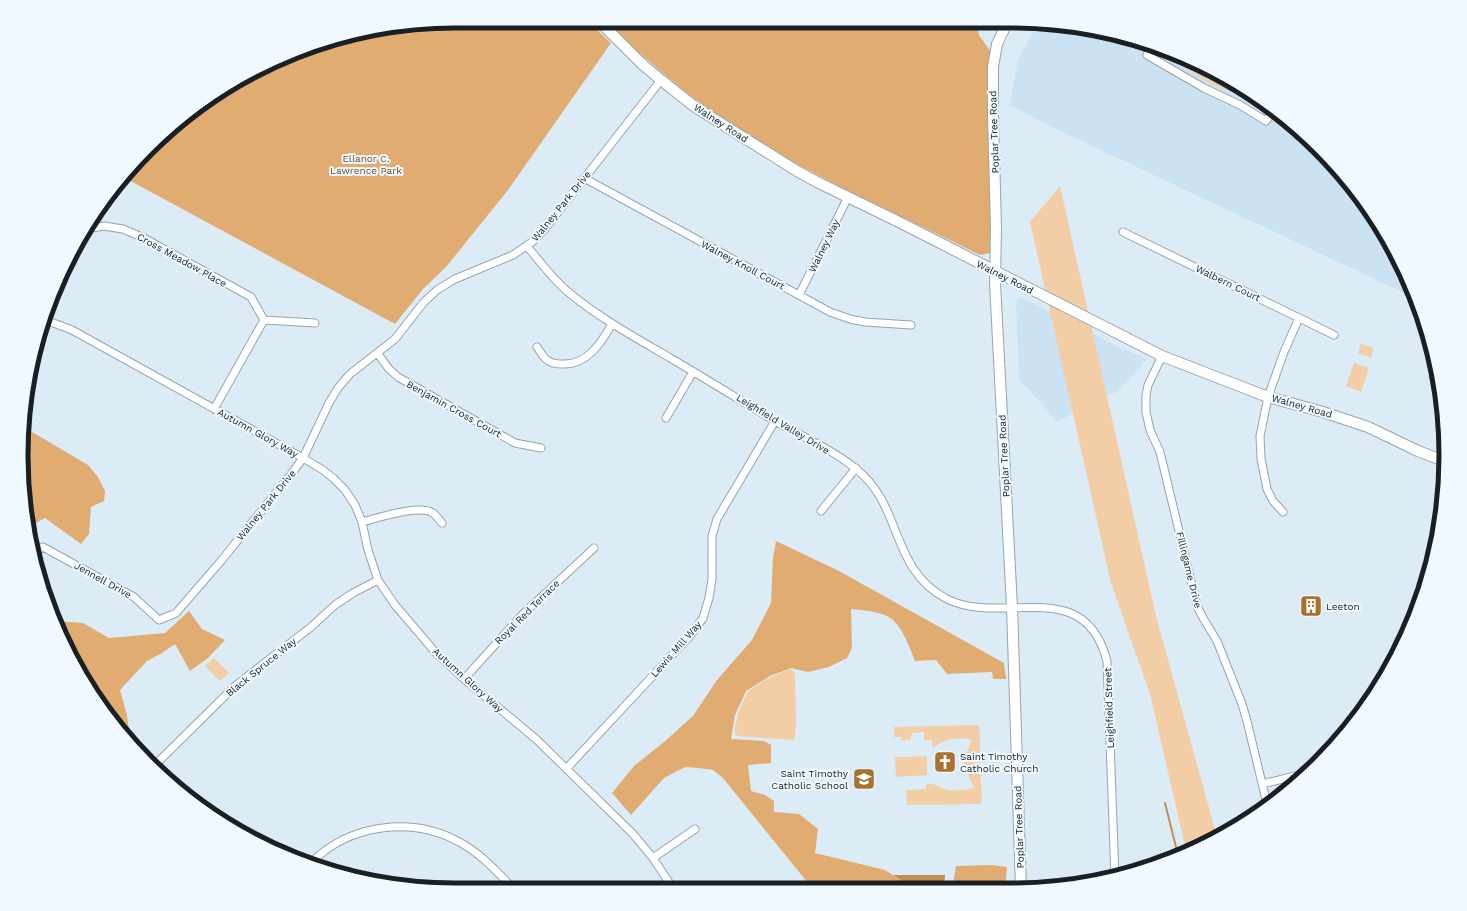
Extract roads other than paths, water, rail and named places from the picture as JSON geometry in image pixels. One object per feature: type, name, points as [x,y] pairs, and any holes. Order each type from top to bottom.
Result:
[{"type":"main road","name":"Walney Road","points":[[606,28],[643,65],[695,107],[790,167],[1162,356],[1268,397],[1368,427],[1418,451],[1439,459]]},
{"type":"main road","name":"Poplar Tree Road","points":[[1005,28],[998,44],[993,67],[993,115],[996,272],[1012,607],[1021,883]]},
{"type":"street","points":[[1149,51],[1147,55],[1204,88],[1240,105],[1266,121],[1270,115]]},
{"type":"street","name":"Walney Park Drive","points":[[159,620],[176,613],[243,534],[303,458],[329,403],[338,388],[350,374],[378,354],[395,339],[424,302],[437,290],[455,278],[509,256],[527,246],[544,230],[660,80]]},
{"type":"street","name":"Walney Knoll Court","points":[[584,178],[830,312],[850,319],[865,322],[911,325]]},
{"type":"street","name":"Walney Way","points":[[800,296],[848,197]]},
{"type":"street","name":"Cross Meadow Place","points":[[94,228],[104,226],[123,228],[144,238],[251,297],[264,320]]},
{"type":"street","name":"Walbern Court","points":[[1123,232],[1334,335]]},
{"type":"street","name":"Leighfield Valley Drive","points":[[527,246],[565,290],[612,324],[856,468],[871,483],[879,494],[892,519],[909,563],[926,584],[948,599],[967,606],[984,608],[1012,607]]},
{"type":"street","points":[[1283,512],[1273,501],[1270,495],[1261,459],[1260,436],[1268,397],[1284,352],[1299,318]]},
{"type":"street","points":[[214,409],[264,320],[315,323]]},
{"type":"street","name":"Autumn Glory Way","points":[[50,322],[72,330],[323,470],[345,490],[354,505],[362,522],[368,550],[378,580],[395,605],[436,653],[464,679],[536,739],[633,834],[653,858],[669,883]]},
{"type":"street","points":[[537,347],[546,359],[555,364],[569,364],[578,362],[596,350],[612,324]]},
{"type":"street","name":"Benjamin Cross Court","points":[[378,354],[389,369],[398,377],[515,443],[541,448]]},
{"type":"street","name":"Fillingame Drive","points":[[1162,356],[1148,385],[1145,404],[1147,420],[1160,452],[1197,606],[1217,641],[1242,704],[1248,722],[1266,799]]},
{"type":"street","points":[[666,418],[693,372]]},
{"type":"street","name":"Lewis Mill Way","points":[[567,768],[689,637],[703,618],[709,598],[712,579],[712,536],[717,519],[775,421]]},
{"type":"street","points":[[821,511],[856,468]]},
{"type":"street","points":[[362,522],[395,512],[421,511],[432,513],[442,523]]},
{"type":"street","name":"Jennell Drive","points":[[39,550],[43,547],[134,597],[159,620]]},
{"type":"street","name":"Royal Red Terrace","points":[[464,679],[523,614],[594,548]]},
{"type":"street","name":"Black Spruce Way","points":[[158,762],[235,686],[311,627],[335,605],[353,593],[378,580]]},
{"type":"street","name":"Leighfield Street","points":[[1012,607],[1046,607],[1069,613],[1080,619],[1090,628],[1099,639],[1104,651],[1107,661],[1115,870]]},
{"type":"street","points":[[1262,784],[1294,776]]},
{"type":"street","points":[[316,859],[334,845],[356,834],[384,827],[410,827],[432,831],[462,843],[485,861],[508,883]]},
{"type":"street","points":[[653,858],[695,829]]},
{"type":"waterway","points":[[1165,803],[1177,849]]},
{"type":"place","name":"Leeton","points":[[1311,606]]},
{"type":"place","name":"Saint Timothy Catholic Church","points":[[945,762]]},
{"type":"place","name":"Saint Timothy Catholic School","points":[[864,779]]},
{"type":"park label","name":"Ellanor C. Lawrence Park","points":[[366,164]]}]
